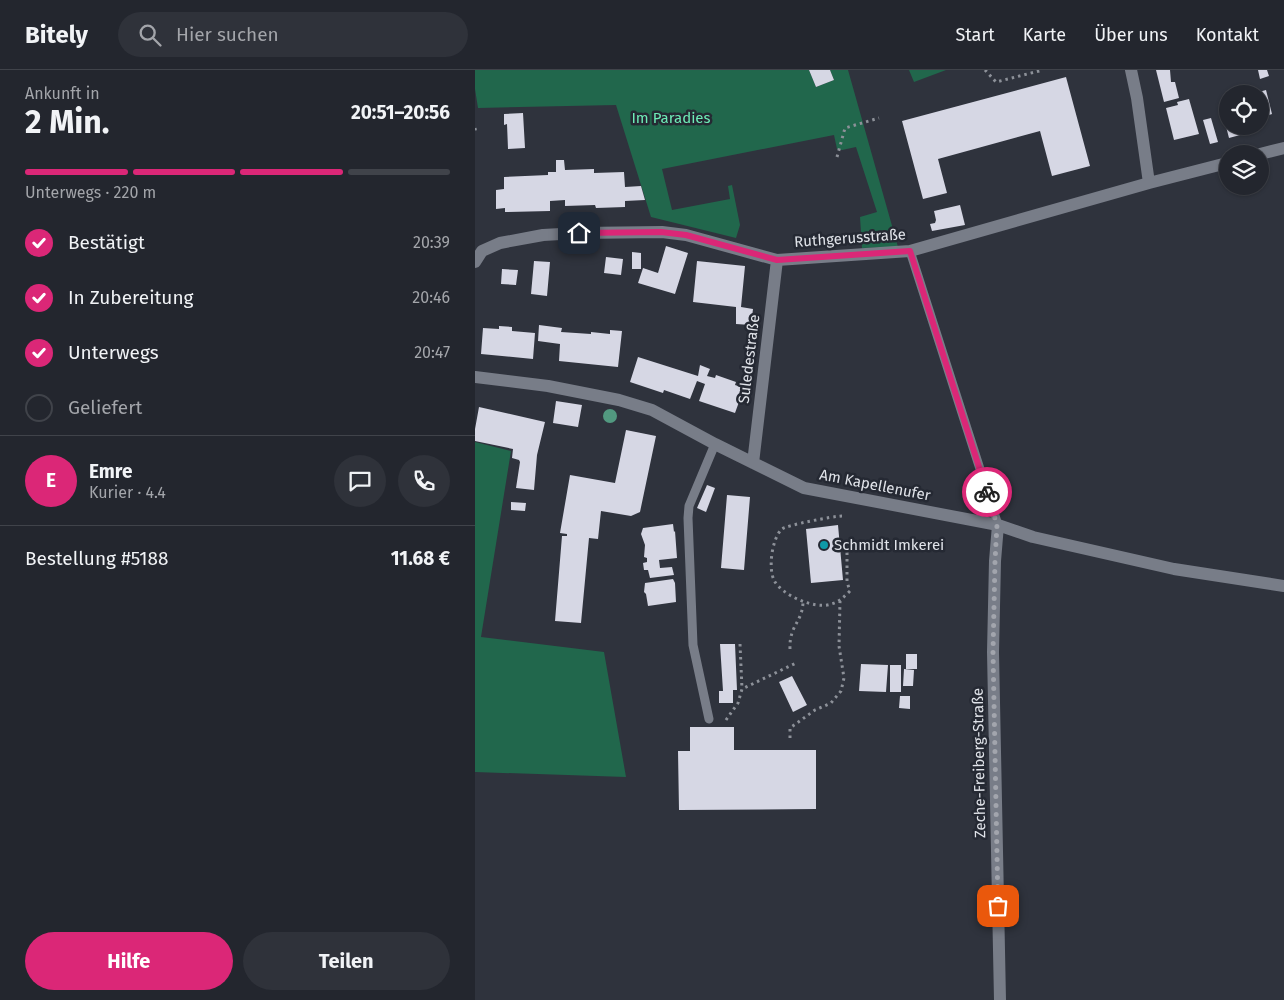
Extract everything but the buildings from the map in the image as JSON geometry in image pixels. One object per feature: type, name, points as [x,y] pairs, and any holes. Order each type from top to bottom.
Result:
[{"type":"street","points":[[1131,70],[1137,98],[1149,183]]},
{"type":"street","points":[[1269,152],[1284,148]]},
{"type":"street","name":"Ruthgerusstraße","points":[[475,262],[482,251],[500,243],[543,235],[637,232],[686,235],[777,260],[910,251],[1219,164]]},
{"type":"street","name":"Suledestraße","points":[[753,463],[777,260]]},
{"type":"street","name":"Am Kapellenufer","points":[[475,377],[548,386],[619,400],[652,410],[804,488],[997,525],[1033,537],[1174,569],[1284,586]]},
{"type":"street","name":"Zeche-Freiberg-Straße","points":[[997,525],[993,652],[1000,1000]]},
{"type":"lane","points":[[910,251],[997,525]]},
{"type":"lane","points":[[709,719],[693,645],[688,518],[689,506],[715,444]]},
{"type":"path","points":[[985,70],[996,82],[1043,70]]},
{"type":"path","points":[[837,157],[845,128],[879,118]]},
{"type":"path","points":[[475,128],[476,134]]},
{"type":"path","points":[[842,516],[831,516],[823,520],[784,527],[775,540],[772,554],[772,576],[774,581],[784,592],[803,601],[823,606],[840,600],[850,591],[847,582],[847,545]]},
{"type":"path","points":[[790,738],[790,728],[815,710],[835,700],[843,686],[844,678],[839,637],[840,600]]},
{"type":"path","points":[[790,649],[790,636],[801,615],[803,601]]},
{"type":"path","points":[[726,720],[738,703],[742,689],[740,644]]},
{"type":"path","points":[[742,689],[795,663]]},
{"type":"green space","name":"Im Paradies","points":[[475,70],[809,70],[816,87],[834,80],[830,70],[848,70],[898,247],[862,248],[860,217],[877,212],[856,147],[842,150],[837,149],[834,135],[662,169],[672,210],[730,199],[728,186],[732,185],[740,225],[736,238],[651,217],[616,105],[478,108]]},
{"type":"green space","points":[[909,70],[946,70],[914,82]]},
{"type":"green space","points":[[475,442],[511,451],[481,637],[604,652],[626,777],[475,772]]},
{"type":"way so far","points":[[987,492],[997,525],[993,652],[998,906]]},
{"type":"place","name":"Schmidt Imkerei","points":[[824,545]]},
{"type":"route","points":[[579,233],[661,232],[686,235],[777,260],[910,251],[987,492]]}]
